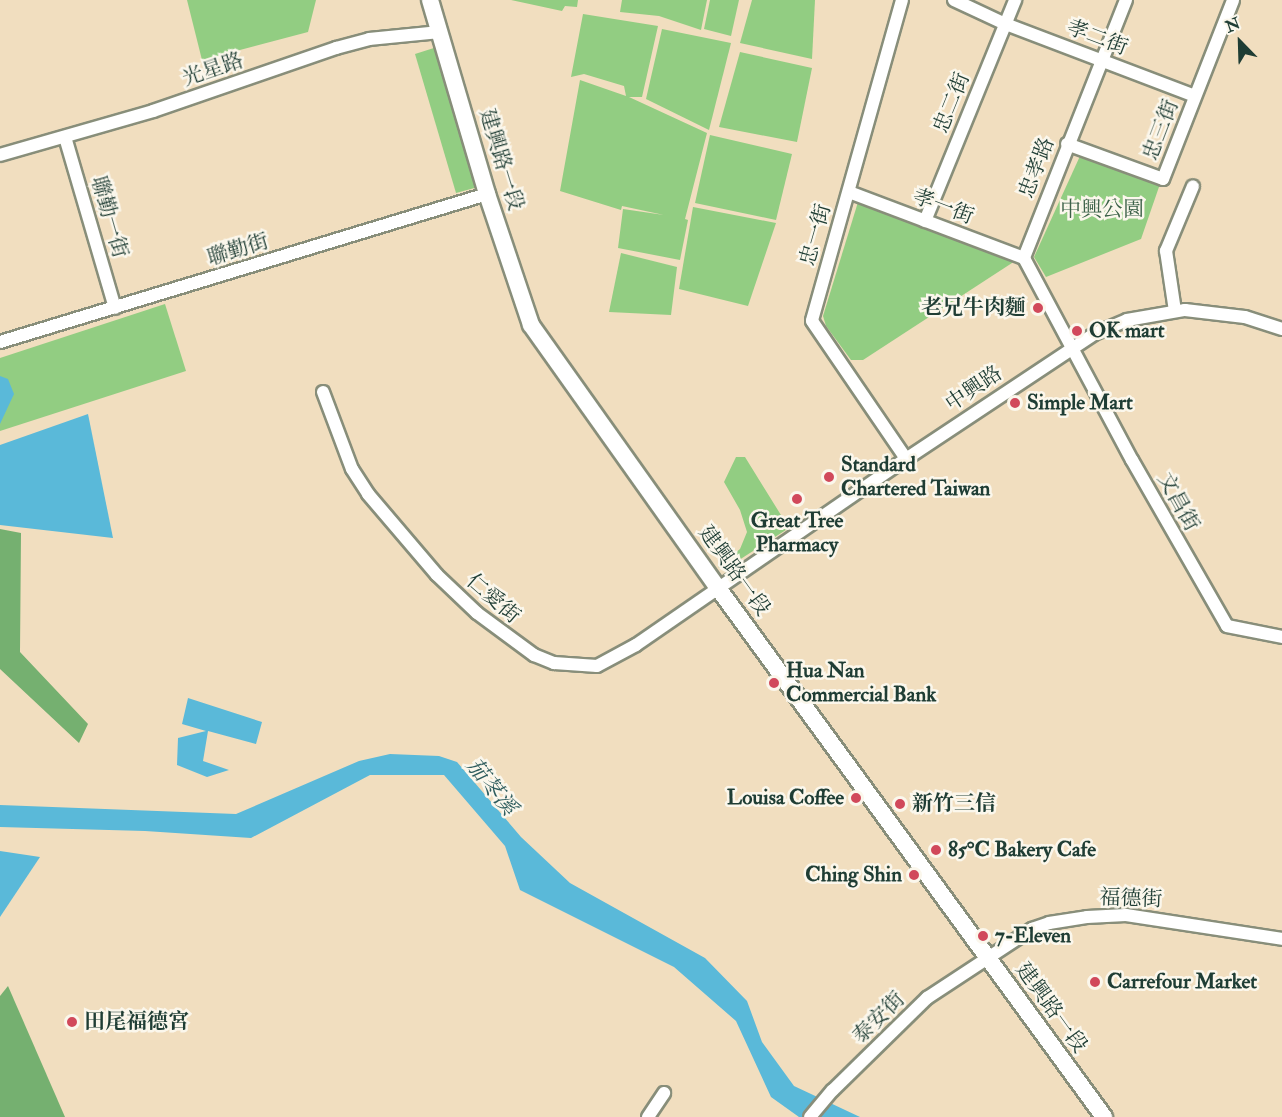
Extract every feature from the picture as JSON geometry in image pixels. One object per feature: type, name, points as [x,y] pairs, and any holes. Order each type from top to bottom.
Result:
[{"type":"street","name":"建興路一段","points":[[430,0],[487,194],[531,325],[718,588],[913,852],[986,958],[1104,1117]]},
{"type":"street","name":"忠一街","points":[[902,0],[812,321],[906,459]]},
{"type":"street","name":"孝二街","points":[[954,0],[1003,23],[1195,96]]},
{"type":"street","name":"忠二街","points":[[925,221],[1003,23],[1015,0]]},
{"type":"street","name":"忠孝路","points":[[1024,258],[1067,144],[1126,0]]},
{"type":"street","name":"忠三街","points":[[1067,144],[1163,179],[1233,0]]},
{"type":"street","name":"光星路","points":[[0,155],[153,111],[336,48],[369,39],[440,32]]},
{"type":"street","name":"聯勤一街","points":[[65,137],[115,308]]},
{"type":"street","points":[[1175,311],[1166,251],[1193,186]]},
{"type":"street","name":"孝一街","points":[[849,192],[1024,258]]},
{"type":"street","name":"聯勤街","points":[[0,342],[487,194]]},
{"type":"street","points":[[1024,258],[1073,346]]},
{"type":"street","name":"中興路","points":[[718,588],[1073,346],[1127,320],[1175,311],[1214,312],[1245,317],[1282,329]]},
{"type":"street","name":"文昌街","points":[[1073,346],[1143,480],[1227,626],[1282,637]]},
{"type":"street","name":"仁愛街","points":[[323,392],[352,469],[368,494],[437,575],[477,613],[534,655],[554,663],[597,666],[636,645],[718,588]]},
{"type":"street","name":"福德街","points":[[986,958],[1032,928],[1049,923],[1106,916],[1126,915],[1169,920],[1282,939]]},
{"type":"street","name":"泰安街","points":[[810,1117],[833,1090],[927,998],[986,958]]},
{"type":"street","points":[[648,1117],[664,1093]]},
{"type":"green space","points":[[187,0],[316,0],[308,32],[202,60]]},
{"type":"green space","points":[[511,0],[578,0],[577,7],[565,6],[562,11]]},
{"type":"green space","points":[[622,0],[707,0],[701,30],[659,16],[620,12]]},
{"type":"green space","points":[[710,0],[739,0],[731,36],[704,29]]},
{"type":"green space","points":[[752,0],[815,0],[812,59],[740,43]]},
{"type":"green space","points":[[583,14],[658,26],[642,97],[629,97],[707,133],[685,219],[688,220],[680,260],[618,248],[623,209],[664,215],[622,206],[621,210],[560,191],[580,80],[626,96],[624,86],[584,74],[571,77]]},
{"type":"green space","points":[[662,29],[731,43],[709,130],[646,99]]},
{"type":"green space","points":[[437,47],[478,187],[456,193],[415,54]]},
{"type":"green space","points":[[740,52],[812,68],[797,142],[719,127]]},
{"type":"green space","points":[[710,135],[792,154],[776,220],[695,203]]},
{"type":"green space","name":"中興公園","points":[[1080,156],[1160,184],[1141,239],[1046,277],[1034,257]]},
{"type":"green space","points":[[858,202],[1012,259],[1012,263],[863,360],[851,360],[826,326],[823,316]]},
{"type":"green space","points":[[693,207],[776,223],[748,306],[679,289]]},
{"type":"green space","points":[[621,253],[677,267],[671,315],[609,312]]},
{"type":"green space","points":[[165,304],[186,371],[0,431],[0,358]]},
{"type":"green space","points":[[736,457],[745,457],[789,528],[725,569],[718,567],[740,549],[747,532],[740,510],[724,482]]},
{"type":"green space","points":[[0,529],[21,533],[20,652],[88,724],[79,743],[0,669]]},
{"type":"green space","points":[[8,986],[65,1117],[0,1117],[0,996]]},
{"type":"water","points":[[0,376],[8,379],[14,394],[0,424]]},
{"type":"water","points":[[88,414],[113,538],[0,525],[0,445]]},
{"type":"water","points":[[188,698],[262,722],[256,744],[208,731],[203,761],[229,770],[207,777],[177,765],[178,738],[206,731],[182,724]]},
{"type":"water","name":"茄苳溪","points":[[390,754],[439,756],[457,762],[521,837],[570,883],[705,958],[747,1001],[762,1042],[794,1086],[860,1117],[799,1117],[771,1097],[736,1021],[674,967],[520,890],[505,846],[444,775],[370,775],[251,838],[145,831],[0,827],[0,805],[236,814],[359,761]]},
{"type":"water","points":[[0,851],[40,857],[0,917]]},
{"type":"place","name":"老兄牛肉麵","points":[[1038,308]]},
{"type":"place","name":"OK mart","points":[[1077,331]]},
{"type":"place","name":"Simple Mart","points":[[1015,403]]},
{"type":"place","name":"Standard Chartered Taiwan","points":[[829,477]]},
{"type":"place","name":"Great Tree Pharmacy","points":[[797,499]]},
{"type":"place","name":"Hua Nan Commercial Bank","points":[[774,683]]},
{"type":"place","name":"Louisa Coffee","points":[[856,798]]},
{"type":"place","name":"新竹三信","points":[[900,804]]},
{"type":"place","name":"85°C Bakery Cafe","points":[[936,850]]},
{"type":"place","name":"Ching Shin","points":[[914,875]]},
{"type":"place","name":"7-Eleven","points":[[983,936]]},
{"type":"place","name":"Carrefour Market","points":[[1095,982]]},
{"type":"place","name":"田尾福德宮","points":[[72,1022]]}]
